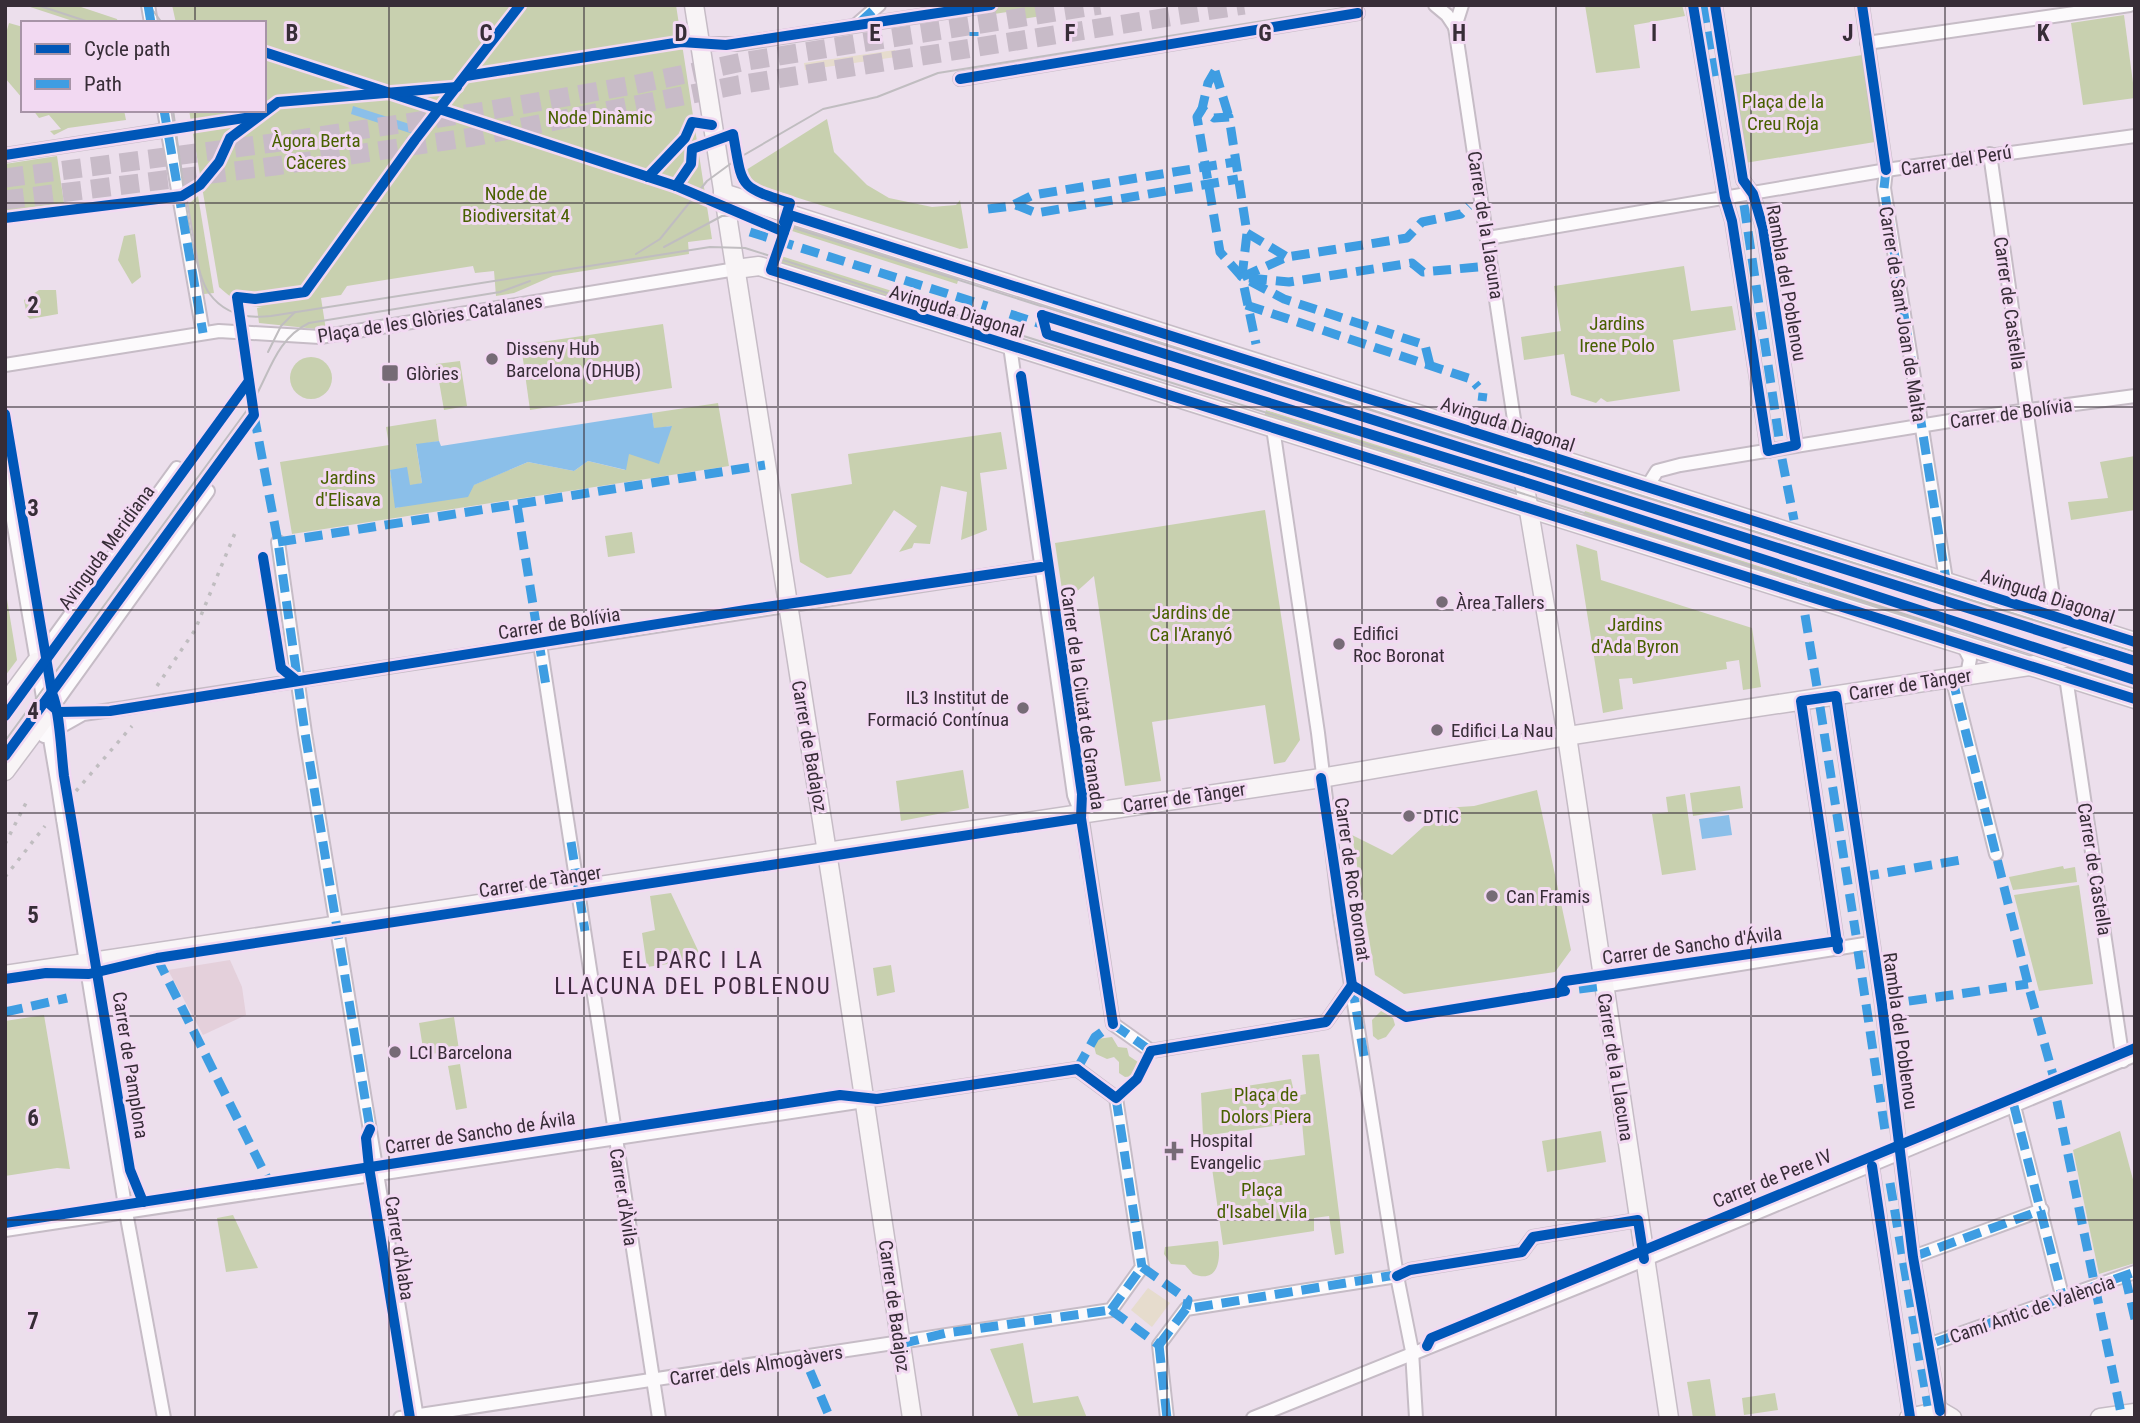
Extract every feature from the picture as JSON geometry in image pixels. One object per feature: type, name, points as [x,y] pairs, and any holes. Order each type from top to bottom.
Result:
[{"type":"street","name":"Carrer de Badajoz","points":[[694,5],[786,604],[827,851],[912,1418]]},
{"type":"street","points":[[856,26],[879,5]]},
{"type":"street","points":[[700,44],[726,45],[991,5]]},
{"type":"street","points":[[1434,5],[1447,15],[1455,27]]},
{"type":"street","name":"Carrer de la Llacuna","points":[[1462,5],[1455,27],[1518,446],[1567,736],[1670,1418]]},
{"type":"street","points":[[1693,5],[1725,198],[1732,221],[1768,451]]},
{"type":"street","name":"Rambla del Poblenou","points":[[1715,5],[1741,172],[1752,194],[1763,228],[1796,445]]},
{"type":"street","name":"Carrer de Sant Joan de Malta","points":[[1862,5],[1886,170],[1884,188],[1946,580]]},
{"type":"street","points":[[1867,43],[2130,5]]},
{"type":"street","points":[[960,79],[1359,13]]},
{"type":"street","points":[[164,112],[204,333]]},
{"type":"street","points":[[5,155],[167,130]]},
{"type":"street","name":"Carrer del Perú","points":[[1488,237],[1886,170],[2135,136]]},
{"type":"street","name":"Carrer de Castella","points":[[1990,154],[2056,618]]},
{"type":"street","name":"Avinguda Diagonal","points":[[723,193],[2135,642]]},
{"type":"street","name":"Avinguda Diagonal","points":[[736,269],[758,266],[2135,699]]},
{"type":"street","name":"Plaça de les Glòries Catalanes","points":[[5,365],[204,333],[241,330],[320,337],[736,269]]},
{"type":"street","name":"Carrer de la Ciutat de Granada","points":[[1010,346],[1074,795],[1081,813],[1113,1024],[1151,1051],[1326,1022],[1352,985]]},
{"type":"street","name":"Carrer de Bolívia","points":[[1647,486],[1657,471],[1796,445],[2135,396]]},
{"type":"street","name":"Carrer de Roc Boronat","points":[[1273,428],[1318,733],[1321,778],[1352,985],[1390,1277],[1412,1351],[1416,1418]]},
{"type":"street","name":"Avinguda Meridiana","points":[[5,704],[177,468]]},
{"type":"street","name":"Carrer de Pamplona","points":[[5,473],[36,662],[48,707],[63,820],[126,1212],[164,1418]]},
{"type":"street","points":[[5,771],[48,707],[208,491]]},
{"type":"street","name":"Carrer d'Àlaba","points":[[278,542],[297,681],[417,1416]]},
{"type":"street","name":"Carrer de Bolívia","points":[[22,748],[83,714],[786,604],[1041,567]]},
{"type":"street","name":"Carrer de Tànger","points":[[5,975],[1321,778],[1567,736],[2029,666],[2135,642]]},
{"type":"street","name":"Carrer d'Àvila","points":[[540,644],[659,1418]]},
{"type":"street","points":[[1964,645],[1970,659],[1959,676],[1996,854]]},
{"type":"street","name":"Carrer de Castella","points":[[2066,677],[2129,1058]]},
{"type":"street","name":"Rambla del Poblenou","points":[[1836,696],[1882,1005],[1913,1257],[1928,1345],[1946,1415],[1910,1417],[1871,1166]]},
{"type":"street","points":[[1801,701],[1838,949]]},
{"type":"street","points":[[48,707],[59,712],[83,714]]},
{"type":"street","points":[[1603,986],[1871,943]]},
{"type":"street","name":"Carrer de Pere IV","points":[[1253,1418],[2129,1058]]},
{"type":"street","name":"Carrer de Sancho de Ávila","points":[[5,1230],[615,1136],[1077,1069],[1116,1098],[1142,1268],[1111,1310]]},
{"type":"street","points":[[2014,1105],[2063,1299]]},
{"type":"street","points":[[1913,1257],[2042,1210]]},
{"type":"street","points":[[1167,1418],[1159,1345],[1186,1309],[1390,1277],[1410,1270],[1522,1252],[1533,1237],[1638,1220]]},
{"type":"street","name":"Camí Antic de València","points":[[1928,1345],[2135,1272]]},
{"type":"street","name":"Carrer dels Almogàvers","points":[[400,1418],[1111,1310]]},
{"type":"street","points":[[2100,1418],[2135,1412]]},
{"type":"shaded area","points":[[230,960],[242,987],[246,1015],[203,1035],[168,970]]},
{"type":"green space","points":[[24,5],[75,5],[118,21],[73,21]]},
{"type":"green space","points":[[172,5],[676,5],[712,239],[688,242],[689,254],[553,276],[514,293],[496,296],[494,271],[475,273],[473,266],[347,286],[341,295],[321,298],[326,330],[259,323],[257,308],[262,307],[238,302],[219,287],[189,112],[266,112],[266,21],[176,21]]},
{"type":"green space","points":[[1013,5],[1046,5],[1048,15],[1009,21],[1007,12],[988,15],[987,9]]},
{"type":"green space","points":[[1585,5],[1682,5],[1685,16],[1634,25],[1640,68],[1596,73]]},
{"type":"green space","points":[[2124,15],[2135,98],[2083,105],[2071,23]]},
{"type":"green space","points":[[9,23],[21,26],[21,97],[5,78],[5,37]]},
{"type":"green space","name":"Plaça de la Creu Roja","points":[[1862,55],[1875,142],[1745,163],[1733,76]]},
{"type":"green space","points":[[34,112],[124,112],[126,120],[68,128],[54,135],[50,131],[61,129],[49,115],[39,118]]},
{"type":"green space","points":[[827,119],[834,152],[867,185],[889,198],[932,207],[956,205],[960,200],[968,248],[960,249],[748,182],[746,170]]},
{"type":"green space","points":[[57,156],[64,203],[5,211],[5,164]]},
{"type":"green space","points":[[198,196],[214,293],[204,294],[197,281],[184,208]]},
{"type":"green space","points":[[791,223],[959,277],[957,284],[789,230]]},
{"type":"green space","points":[[135,234],[141,277],[132,284],[118,260],[124,236]]},
{"type":"green space","points":[[781,256],[949,309],[947,316],[779,263]]},
{"type":"green space","name":"Jardins Irene Polo","points":[[1684,266],[1691,311],[1732,306],[1736,330],[1673,340],[1680,391],[1607,402],[1601,398],[1596,403],[1571,395],[1564,354],[1524,360],[1521,337],[1561,331],[1554,286]]},
{"type":"green space","points":[[39,290],[56,290],[58,314],[30,319],[27,316],[24,300]]},
{"type":"green space","points":[[663,324],[672,388],[530,410],[521,345]]},
{"type":"green space","points":[[311,357],[326,363],[332,378],[326,393],[311,399],[296,393],[290,378],[296,363]]},
{"type":"green space","points":[[460,361],[467,406],[444,410],[436,364]]},
{"type":"green space","points":[[1251,369],[1466,437],[1463,444],[1249,376]]},
{"type":"green space","name":"Jardins d'Elisava","points":[[718,403],[729,466],[292,534],[280,462],[389,445],[386,427],[436,419],[439,441],[416,445],[422,483],[410,486],[390,470],[396,508],[471,486],[528,462],[574,471],[588,461],[625,470],[627,454],[671,426],[654,429],[652,413]]},
{"type":"green space","points":[[1266,410],[1421,459],[1419,466],[1264,417]]},
{"type":"green space","points":[[1001,432],[1007,469],[980,473],[987,530],[961,540],[967,492],[941,486],[930,544],[914,543],[912,548],[899,552],[917,526],[894,510],[851,574],[827,578],[800,562],[791,494],[852,484],[848,454]]},
{"type":"green space","points":[[2135,456],[2135,510],[2071,520],[2068,502],[2108,498],[2100,462]]},
{"type":"green space","points":[[196,457],[200,459],[117,573],[113,571]]},
{"type":"green space","points":[[209,467],[212,469],[130,583],[126,581]]},
{"type":"green space","points":[[1581,474],[1666,501],[1665,508],[1579,481]]},
{"type":"green space","points":[[1678,504],[1790,540],[1791,548],[1675,511]]},
{"type":"green space","name":"Jardins de Ca l'Aranyó","points":[[1265,510],[1300,740],[1285,762],[1274,764],[1265,705],[1152,722],[1161,781],[1125,786],[1094,576],[1064,603],[1055,543]]},
{"type":"green space","points":[[1585,511],[1797,578],[1797,585],[1582,518]]},
{"type":"green space","points":[[632,532],[635,553],[608,557],[605,536]]},
{"type":"green space","name":"Jardins d'Ada Byron","points":[[1576,544],[1597,551],[1601,580],[1752,628],[1761,687],[1743,690],[1739,660],[1726,662],[1727,669],[1633,684],[1632,678],[1619,679],[1623,709],[1603,713]]},
{"type":"green space","points":[[1802,544],[1904,576],[1901,583],[1804,552]]},
{"type":"green space","points":[[1914,579],[2059,625],[2057,632],[1912,586]]},
{"type":"green space","points":[[1809,582],[1954,628],[1951,634],[1809,589]]},
{"type":"green space","points":[[5,587],[17,660],[5,676]]},
{"type":"green space","points":[[963,770],[969,808],[901,821],[896,781]]},
{"type":"green space","points":[[1740,786],[1743,808],[1693,816],[1690,793]]},
{"type":"green space","points":[[1537,790],[1571,950],[1555,972],[1404,994],[1375,975],[1352,835],[1392,855],[1444,808],[1474,806]]},
{"type":"green space","points":[[1685,794],[1696,870],[1662,875],[1652,814],[1668,812],[1666,797]]},
{"type":"green space","points":[[2063,866],[2064,869],[2075,867],[2077,882],[2013,890],[2009,877]]},
{"type":"green space","points":[[2079,885],[2093,984],[2039,991],[2014,895]]},
{"type":"green space","points":[[671,893],[702,959],[647,967],[642,933],[655,930],[650,896]]},
{"type":"green space","points":[[891,965],[895,992],[877,996],[873,968]]},
{"type":"green space","points":[[1382,1010],[1392,1014],[1395,1025],[1386,1037],[1378,1040],[1373,1036],[1372,1020]]},
{"type":"green space","points":[[44,1015],[70,1169],[57,1168],[5,1176],[5,1021]]},
{"type":"green space","points":[[454,1017],[459,1050],[424,1055],[419,1023]]},
{"type":"green space","points":[[1112,1037],[1118,1047],[1127,1048],[1129,1056],[1138,1062],[1139,1070],[1135,1076],[1125,1077],[1119,1073],[1119,1062],[1114,1057],[1107,1059],[1096,1054],[1094,1046],[1097,1039]]},
{"type":"green space","name":"Plaça d'Isabel Vila","points":[[1319,1054],[1344,1253],[1335,1255],[1329,1216],[1314,1218],[1314,1231],[1223,1245],[1212,1168],[1305,1155],[1302,1122],[1203,1136],[1201,1093],[1291,1079],[1295,1096],[1306,1094],[1302,1055]]},
{"type":"green space","points":[[460,1064],[467,1108],[456,1110],[448,1066]]},
{"type":"green space","points":[[1601,1131],[1606,1162],[1547,1172],[1542,1141]]},
{"type":"green space","points":[[2120,1131],[2135,1187],[2135,1263],[2099,1274],[2073,1150]]},
{"type":"green space","points":[[233,1215],[258,1268],[226,1272],[217,1218]]},
{"type":"green space","points":[[1218,1241],[1218,1262],[1213,1273],[1208,1276],[1193,1274],[1185,1265],[1171,1264],[1164,1254],[1165,1247]]},
{"type":"green space","points":[[1023,1343],[1033,1403],[1078,1396],[1087,1418],[1019,1418],[990,1349]]},
{"type":"green space","points":[[1710,1379],[1716,1418],[1693,1418],[1687,1382]]},
{"type":"green space","points":[[1775,1393],[1778,1410],[1744,1415],[1742,1398]]},
{"type":"sand","points":[[895,50],[896,57],[805,70],[804,63]]},
{"type":"sand","points":[[1148,1288],[1170,1303],[1152,1327],[1131,1310]]},
{"type":"water","points":[[353,106],[419,127],[413,134],[351,114]]},
{"type":"water","points":[[652,413],[654,428],[672,426],[659,464],[629,454],[626,470],[588,461],[574,471],[528,462],[474,485],[468,497],[395,508],[390,470],[407,467],[410,485],[422,483],[416,444],[439,441],[441,446]]},
{"type":"water","points":[[1729,815],[1732,835],[1702,839],[1699,819]]},
{"type":"tunnel","points":[[5,178],[273,143],[486,111],[633,85],[747,61],[1100,5]]},
{"type":"tunnel","points":[[5,200],[275,166],[473,137],[738,85],[1244,5]]},
{"type":"tram line","points":[[37,5],[86,21]]},
{"type":"tram line","points":[[149,5],[161,21]]},
{"type":"tram line","points":[[636,254],[660,239],[707,181],[737,159],[823,109],[877,97],[938,73],[1362,5]]},
{"type":"tram line","points":[[173,112],[191,234],[202,279],[215,300],[237,314],[271,316],[710,247],[745,248],[2135,687]]},
{"type":"tram line","points":[[664,247],[722,216],[753,215],[2135,652]]},
{"type":"tram line","points":[[5,741],[250,406],[280,349],[297,330],[309,323],[500,292],[530,281]]},
{"type":"tram line","points":[[268,352],[281,326],[295,312]]},
{"type":"railway","points":[[157,686],[195,630],[235,533]]},
{"type":"railway","points":[[76,791],[132,726]]},
{"type":"railway","points":[[5,844],[28,799]]},
{"type":"railway","points":[[5,877],[45,826]]},
{"type":"marked path","points":[[148,5],[151,21]]},
{"type":"marked path","points":[[859,23],[879,5]]},
{"type":"marked path","points":[[1704,5],[1717,82]]},
{"type":"marked path","points":[[1215,71],[1208,83],[1202,109],[1214,118],[1229,117],[1247,233],[1242,277],[1256,344]]},
{"type":"marked path","points":[[1215,71],[1229,117]]},
{"type":"marked path","points":[[1202,109],[1197,117],[1220,252],[1242,277],[1284,299],[1425,345],[1430,365]]},
{"type":"marked path","points":[[164,112],[203,333]]},
{"type":"marked path","points":[[988,209],[1011,206],[1033,195],[1235,162]]},
{"type":"marked path","points":[[1886,170],[1884,188],[1946,580]]},
{"type":"marked path","points":[[1016,205],[1036,213],[1238,179]]},
{"type":"marked path","points":[[1744,205],[1779,438]]},
{"type":"marked path","points":[[1242,277],[1287,257],[1407,238],[1422,222],[1461,214],[1469,206]]},
{"type":"marked path","points":[[750,232],[987,306]]},
{"type":"marked path","points":[[1247,233],[1287,257]]},
{"type":"marked path","points":[[1249,278],[1289,282],[1412,263],[1423,272],[1478,267]]},
{"type":"marked path","points":[[1246,305],[1471,379],[1478,387]]},
{"type":"marked path","points":[[1010,314],[1047,326]]},
{"type":"marked path","points":[[1482,401],[1483,393]]},
{"type":"marked path","points":[[254,415],[278,542],[305,733],[371,1135]]},
{"type":"marked path","points":[[1782,459],[1794,520]]},
{"type":"marked path","points":[[278,542],[765,465]]},
{"type":"marked path","points":[[517,505],[546,686]]},
{"type":"marked path","points":[[1805,615],[1817,687]]},
{"type":"marked path","points":[[1952,677],[2053,1075]]},
{"type":"marked path","points":[[1820,707],[1856,935]]},
{"type":"marked path","points":[[571,842],[585,931]]},
{"type":"marked path","points":[[1861,877],[1961,860]]},
{"type":"marked path","points":[[1858,951],[1886,1137]]},
{"type":"marked path","points":[[157,958],[268,1180]]},
{"type":"marked path","points":[[1882,1005],[2028,984]]},
{"type":"marked path","points":[[1352,985],[1364,1056]]},
{"type":"marked path","points":[[1579,989],[1603,986]]},
{"type":"marked path","points":[[5,1012],[67,998]]},
{"type":"marked path","points":[[1113,1024],[1151,1051]]},
{"type":"marked path","points":[[1077,1069],[1095,1037],[1113,1024]]},
{"type":"marked path","points":[[1116,1098],[1142,1267]]},
{"type":"marked path","points":[[2057,1101],[2122,1418]]},
{"type":"marked path","points":[[2014,1106],[2063,1299]]},
{"type":"marked path","points":[[1890,1183],[1928,1406]]},
{"type":"marked path","points":[[1913,1257],[2042,1210]]},
{"type":"marked path","points":[[1142,1267],[1188,1300],[1186,1309]]},
{"type":"marked path","points":[[1111,1310],[1142,1267]]},
{"type":"marked path","points":[[1936,1342],[2135,1272]]},
{"type":"marked path","points":[[1159,1345],[1186,1309],[1401,1274]]},
{"type":"marked path","points":[[2125,1276],[2135,1319]]},
{"type":"marked path","points":[[1111,1310],[1159,1345]]},
{"type":"marked path","points":[[901,1344],[946,1333],[1111,1310]]},
{"type":"marked path","points":[[1159,1345],[1167,1418]]},
{"type":"marked path","points":[[810,1371],[830,1418]]},
{"type":"cycle path","points":[[5,756],[254,415],[237,297],[255,299],[305,292],[415,140],[520,5]]},
{"type":"cycle path","points":[[466,76],[681,42],[726,45],[991,5]]},
{"type":"cycle path","points":[[1693,5],[1725,198],[1732,221],[1768,451],[1796,445],[1763,228],[1753,194],[1743,180],[1715,5]]},
{"type":"cycle path","points":[[1862,5],[1886,170]]},
{"type":"cycle path","points":[[960,79],[1358,13]]},
{"type":"cycle path","points":[[266,53],[676,186],[784,232]]},
{"type":"cycle path","points":[[266,111],[278,102],[457,87]]},
{"type":"cycle path","points":[[5,218],[182,196],[200,185],[219,162],[230,138],[265,112]]},
{"type":"cycle path","points":[[5,155],[258,116]]},
{"type":"cycle path","points":[[648,177],[685,138],[692,122],[712,125]]},
{"type":"cycle path","points":[[676,186],[691,164],[692,149],[733,134],[741,175],[745,182],[760,193],[790,203],[784,222]]},
{"type":"cycle path","points":[[2135,642],[790,215],[771,270],[2135,699]]},
{"type":"cycle path","points":[[1042,315],[1047,334],[1537,486],[2135,680]]},
{"type":"cycle path","points":[[1042,315],[2135,661]]},
{"type":"cycle path","points":[[1021,376],[1082,794],[1081,818],[1113,1024]]},
{"type":"cycle path","points":[[5,716],[249,381]]},
{"type":"cycle path","points":[[5,414],[57,710],[64,776],[130,1170],[143,1202]]},
{"type":"cycle path","points":[[263,557],[281,668],[297,681]]},
{"type":"cycle path","points":[[46,701],[59,712],[110,711],[746,610],[1041,567]]},
{"type":"cycle path","points":[[1838,949],[1801,701],[1836,696],[1882,1005],[1913,1257],[1940,1411]]},
{"type":"cycle path","points":[[1321,778],[1352,985]]},
{"type":"cycle path","points":[[5,979],[46,973],[89,974],[157,958],[1081,818]]},
{"type":"cycle path","name":"Carrer de Sancho d'Ávila","points":[[1557,993],[1565,981],[1838,941]]},
{"type":"cycle path","points":[[1352,985],[1406,1017],[1565,991]]},
{"type":"cycle path","points":[[1151,1051],[1326,1022],[1352,985]]},
{"type":"cycle path","points":[[1427,1346],[1431,1338],[2135,1048]]},
{"type":"cycle path","points":[[1077,1069],[1116,1098],[1137,1079],[1151,1051]]},
{"type":"cycle path","points":[[5,1223],[840,1095],[877,1099],[1077,1069]]},
{"type":"cycle path","points":[[370,1129],[366,1138],[369,1167],[410,1418]]},
{"type":"cycle path","points":[[1872,1166],[1910,1417]]},
{"type":"cycle path","points":[[1397,1276],[1410,1270],[1522,1252],[1533,1237],[1638,1220],[1644,1259]]},
{"type":"place","name":"Disseny Hub Barcelona (DHUB)","points":[[492,359]]},
{"type":"place","name":"Glòries","points":[[390,373]]},
{"type":"place","name":"Àrea Tallers","points":[[1442,602]]},
{"type":"place","name":"Edifici Roc Boronat","points":[[1339,644]]},
{"type":"place","name":"IL3 Institut de Formació Contínua","points":[[1023,708]]},
{"type":"place","name":"Edifici La Nau","points":[[1437,730]]},
{"type":"place","name":"DTIC","points":[[1409,816]]},
{"type":"place","name":"Can Framis","points":[[1492,896]]},
{"type":"place","name":"LCI Barcelona","points":[[395,1052]]},
{"type":"place","name":"Hospital Evangelic","points":[[1174,1151]]},
{"type":"district","name":"EL PARC I LA LLACUNA DEL POBLENOU","points":[[693,973]]},
{"type":"park label","name":"Node Dinàmic","points":[[600,117]]},
{"type":"park label","name":"Àgora Berta Càceres","points":[[316,151]]},
{"type":"park label","name":"Node de Biodiversitat 4","points":[[516,204]]},
{"type":"park label","name":"Plaça de Dolors Piera","points":[[1266,1105]]}]
